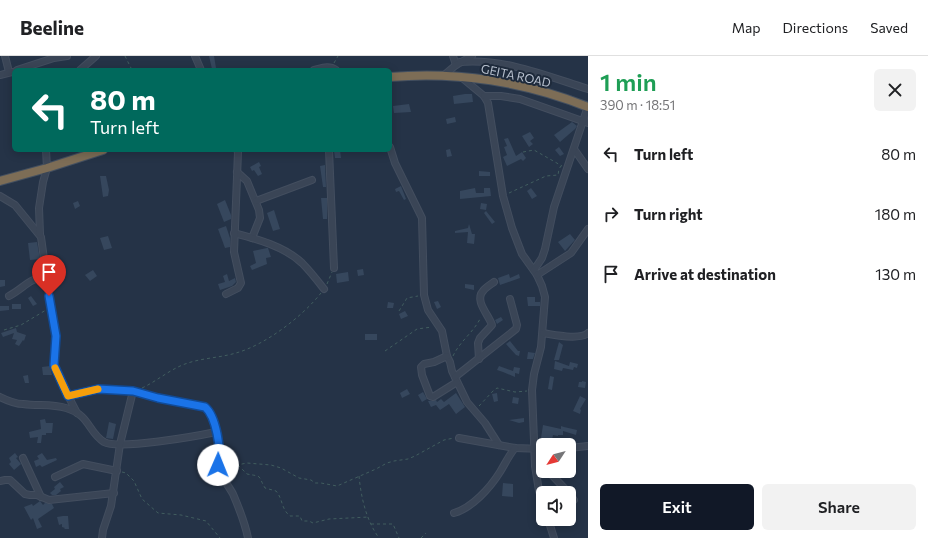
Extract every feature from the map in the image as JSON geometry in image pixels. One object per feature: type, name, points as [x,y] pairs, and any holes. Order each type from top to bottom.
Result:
[{"type":"highway","name":"GEITA ROAD","points":[[392,77],[425,75],[461,77],[500,82],[558,96],[588,106]]},
{"type":"highway","points":[[0,181],[97,152]]},
{"type":"street","points":[[0,74],[12,72],[5,56]]},
{"type":"street","points":[[23,68],[54,57],[67,56]]},
{"type":"street","points":[[82,68],[96,56]]},
{"type":"street","points":[[195,56],[200,68]]},
{"type":"street","points":[[453,56],[458,64]]},
{"type":"street","points":[[443,76],[458,64],[472,56]]},
{"type":"street","points":[[458,64],[477,61],[497,62],[588,89]]},
{"type":"street","points":[[461,77],[484,96],[488,103],[491,113],[497,165],[503,196],[517,242],[522,254],[536,273],[545,297],[541,347],[534,374],[532,390],[534,451],[536,476],[539,486]]},
{"type":"street","points":[[484,96],[501,96],[520,99],[585,122]]},
{"type":"street","points":[[536,273],[545,249],[554,207],[585,122],[588,106]]},
{"type":"street","points":[[574,149],[588,169]]},
{"type":"street","points":[[46,152],[47,168],[40,203],[40,234],[56,341],[54,365],[77,413]]},
{"type":"street","points":[[226,294],[238,288],[241,283],[234,252],[237,152]]},
{"type":"street","points":[[328,152],[334,268]]},
{"type":"street","points":[[392,152],[395,163],[422,218],[424,295],[428,310],[439,326],[443,335],[448,359],[469,405],[488,427],[499,445]]},
{"type":"street","points":[[237,172],[247,181],[259,210],[260,218],[252,238]]},
{"type":"street","points":[[256,201],[312,180]]},
{"type":"street","points":[[0,196],[15,205],[40,234]]},
{"type":"street","points":[[536,273],[570,253],[588,229]]},
{"type":"street","points":[[234,233],[252,238],[281,249],[292,255],[301,262],[324,289]]},
{"type":"street","points":[[9,296],[20,290],[32,280],[46,276]]},
{"type":"street","points":[[479,359],[478,343],[480,338],[492,325],[481,303],[481,294],[494,282]]},
{"type":"street","points":[[448,359],[424,364],[421,367],[422,375],[430,396],[433,397],[517,328],[510,299]]},
{"type":"street","points":[[542,333],[567,336],[585,335],[588,333]]},
{"type":"street","points":[[68,396],[98,389],[133,391],[154,397],[205,407],[210,410],[216,432],[219,462],[218,468],[233,494],[248,538]]},
{"type":"street","points":[[102,538],[114,494],[120,444],[133,391]]},
{"type":"street","points":[[0,397],[12,402],[23,404],[57,406],[77,413],[86,420],[97,435],[104,441],[120,444],[182,439],[216,432]]},
{"type":"street","points":[[459,438],[534,451],[536,454]]},
{"type":"street","points":[[576,447],[588,446]]},
{"type":"street","points":[[454,513],[462,511],[478,497],[499,474],[509,454],[515,448]]},
{"type":"street","points":[[23,458],[41,497]]},
{"type":"street","points":[[55,477],[83,464],[117,471]]},
{"type":"street","points":[[555,478],[562,486]]},
{"type":"street","points":[[0,481],[10,480],[25,494],[30,496],[37,495],[49,500],[114,494]]},
{"type":"street","points":[[550,526],[554,538]]},
{"type":"path","points":[[125,56],[131,68]]},
{"type":"path","points":[[334,68],[338,56]]},
{"type":"path","points":[[503,196],[546,176],[558,175],[559,168],[562,166],[534,150],[523,152]]},
{"type":"path","points":[[133,391],[151,384],[171,370],[187,363],[235,354],[266,340],[307,308],[324,289],[334,268]]},
{"type":"path","points":[[399,311],[407,298],[424,295]]},
{"type":"path","points":[[4,330],[21,324],[51,306]]},
{"type":"path","points":[[448,359],[478,323],[485,311]]},
{"type":"path","points":[[385,351],[418,329],[439,326]]},
{"type":"path","points":[[476,412],[479,406],[496,388],[515,392],[532,390]]},
{"type":"path","points":[[219,462],[238,465],[247,463],[271,465],[281,468],[299,478],[311,480],[316,483],[337,486],[390,462],[416,456],[444,440],[459,438]]},
{"type":"path","points":[[238,465],[247,474],[256,474],[260,477],[265,488],[276,491],[280,497],[282,506],[290,516],[300,516],[303,521],[309,521],[313,524],[329,519],[369,517]]},
{"type":"path","points":[[117,471],[126,473],[132,478],[142,499],[158,513],[181,515],[206,521],[220,538]]},
{"type":"path","points":[[359,475],[363,503],[371,524],[379,538]]},
{"type":"path","points":[[371,524],[393,524],[399,538]]},
{"type":"path","points":[[421,538],[426,533]]},
{"type":"building","points":[[209,56],[214,56],[216,68],[212,68]]},
{"type":"building","points":[[472,94],[473,102],[454,104],[453,96]]},
{"type":"building","points":[[409,104],[411,112],[394,113],[393,106]]},
{"type":"building","points":[[455,117],[456,122],[447,124],[446,119]]},
{"type":"building","points":[[572,122],[577,126],[560,142],[554,135]]},
{"type":"building","points":[[530,132],[534,138],[530,141],[533,144],[529,147],[522,136]]},
{"type":"building","points":[[508,138],[516,156],[522,152],[526,158],[523,161],[521,159],[507,166],[503,157],[507,155],[504,147],[507,146],[504,139]]},
{"type":"building","points":[[559,147],[564,154],[560,156],[555,150]]},
{"type":"building","points":[[450,149],[452,156],[447,157],[446,150]]},
{"type":"building","points":[[334,152],[340,152],[341,158],[335,158]]},
{"type":"building","points":[[259,162],[261,166],[259,167],[262,174],[258,176],[250,167]]},
{"type":"building","points":[[325,165],[326,187],[323,187],[320,166]]},
{"type":"building","points":[[479,171],[490,172],[490,176],[479,176]]},
{"type":"building","points":[[100,176],[106,176],[109,190],[108,196],[103,197]]},
{"type":"building","points":[[401,186],[406,199],[404,200],[399,191],[396,192],[395,189]]},
{"type":"building","points":[[475,188],[476,193],[484,193],[484,188],[490,188],[491,196],[460,199],[460,191]]},
{"type":"building","points":[[531,188],[537,196],[532,199],[527,191]]},
{"type":"building","points":[[321,198],[327,198],[327,219],[323,219]]},
{"type":"building","points":[[225,200],[231,215],[231,219],[224,222],[217,204]]},
{"type":"building","points":[[78,201],[80,206],[75,209],[73,203]]},
{"type":"building","points":[[481,203],[487,204],[486,210],[480,209]]},
{"type":"building","points":[[274,210],[280,229],[273,231],[267,213]]},
{"type":"building","points":[[486,211],[495,222],[492,224],[484,213]]},
{"type":"building","points":[[469,224],[472,234],[475,234],[474,244],[467,243],[468,232],[455,233],[455,231],[468,228]]},
{"type":"building","points":[[226,226],[230,238],[230,247],[225,248],[218,229]]},
{"type":"building","points":[[570,234],[575,240],[565,251],[558,242]]},
{"type":"building","points":[[108,236],[112,248],[104,250],[100,238]]},
{"type":"building","points":[[37,242],[40,259],[30,260],[28,243]]},
{"type":"building","points":[[268,248],[271,257],[266,258],[267,264],[252,270],[250,266],[256,263],[253,251]]},
{"type":"building","points":[[363,269],[364,275],[358,276],[357,270]]},
{"type":"building","points":[[93,270],[97,276],[90,281],[85,275]]},
{"type":"building","points":[[348,272],[349,281],[337,283],[336,274]]},
{"type":"building","points":[[227,274],[229,281],[235,278],[236,282],[232,286],[220,290],[218,284],[225,282],[223,276]]},
{"type":"building","points":[[509,274],[510,278],[519,274],[520,278],[500,285],[498,278]]},
{"type":"building","points":[[0,280],[5,280],[5,286],[0,287]]},
{"type":"building","points":[[465,284],[474,285],[474,290],[465,288]]},
{"type":"building","points":[[31,296],[37,304],[33,306],[28,298]]},
{"type":"building","points":[[527,297],[535,297],[535,302],[540,302],[540,306],[528,306]]},
{"type":"building","points":[[438,301],[441,307],[437,309],[434,302]]},
{"type":"building","points":[[388,302],[394,303],[393,308],[387,308]]},
{"type":"building","points":[[12,304],[21,304],[21,309],[12,309]]},
{"type":"building","points":[[0,306],[9,306],[9,310],[0,311]]},
{"type":"building","points":[[405,311],[408,316],[401,319],[399,314]]},
{"type":"building","points":[[501,317],[503,320],[497,324],[495,320]]},
{"type":"building","points":[[16,328],[17,332],[26,335],[24,341],[23,340],[19,346],[15,344],[17,340],[12,339],[14,333],[3,337],[1,333]]},
{"type":"building","points":[[365,334],[377,334],[377,340],[365,340]]},
{"type":"building","points":[[510,341],[518,351],[520,351],[519,356],[516,355],[506,344]]},
{"type":"building","points":[[559,342],[563,345],[559,360],[554,360]]},
{"type":"building","points":[[528,352],[535,353],[533,359],[527,359]]},
{"type":"building","points":[[555,361],[569,366],[570,362],[578,364],[577,368],[574,367],[573,370],[563,368],[562,371],[554,369]]},
{"type":"building","points":[[50,366],[52,375],[43,375],[42,367]]},
{"type":"building","points":[[499,366],[513,371],[514,367],[520,368],[519,374],[515,373],[515,377],[497,370]]},
{"type":"building","points":[[28,375],[29,383],[25,383],[23,376]]},
{"type":"building","points":[[550,376],[554,377],[552,390],[548,389]]},
{"type":"building","points":[[579,382],[586,382],[585,388],[578,387]]},
{"type":"building","points":[[407,389],[410,394],[402,398],[400,393]]},
{"type":"building","points":[[423,392],[427,399],[422,402],[418,395]]},
{"type":"building","points":[[456,393],[465,407],[456,414],[449,404],[440,410],[436,405],[431,407],[428,401],[436,400],[437,402],[441,399],[444,402]]},
{"type":"building","points":[[497,393],[498,401],[494,402],[492,394]]},
{"type":"building","points":[[580,396],[586,399],[580,409],[580,414],[573,411]]},
{"type":"building","points":[[513,397],[519,398],[518,404],[512,403]]},
{"type":"building","points":[[524,418],[524,422],[519,423],[509,420]]},
{"type":"building","points":[[45,419],[46,423],[53,423],[52,433],[42,435],[41,443],[37,443],[38,437],[30,438],[29,432],[41,429],[40,420]]},
{"type":"building","points":[[109,422],[116,424],[113,439],[106,438]]},
{"type":"building","points":[[543,425],[561,429],[561,426],[577,430],[576,435],[563,431],[563,435],[553,435],[552,438],[541,438]]},
{"type":"building","points":[[15,453],[18,457],[16,458],[21,464],[14,470],[9,464],[11,462],[9,458]]},
{"type":"building","points":[[42,453],[47,460],[56,458],[57,460],[42,467],[40,465],[36,467],[34,461],[39,459],[37,456]]},
{"type":"building","points":[[60,482],[64,487],[60,489],[61,491],[56,495],[52,495],[50,493]]},
{"type":"building","points":[[503,483],[513,484],[513,497],[502,496]]},
{"type":"building","points":[[40,501],[43,505],[45,503],[52,504],[54,508],[38,519],[42,527],[37,529],[33,518],[31,520],[24,507],[32,504],[33,506]]},
{"type":"building","points":[[68,516],[69,529],[64,529],[65,528],[62,527],[62,524],[59,525],[57,517]]},
{"type":"slow traffic","points":[[55,368],[68,396],[98,389]]},
{"type":"route","points":[[49,296],[56,336],[54,365],[68,396],[85,391],[109,389],[133,391],[158,398],[201,405],[210,410],[212,415],[218,441],[218,465]]}]
